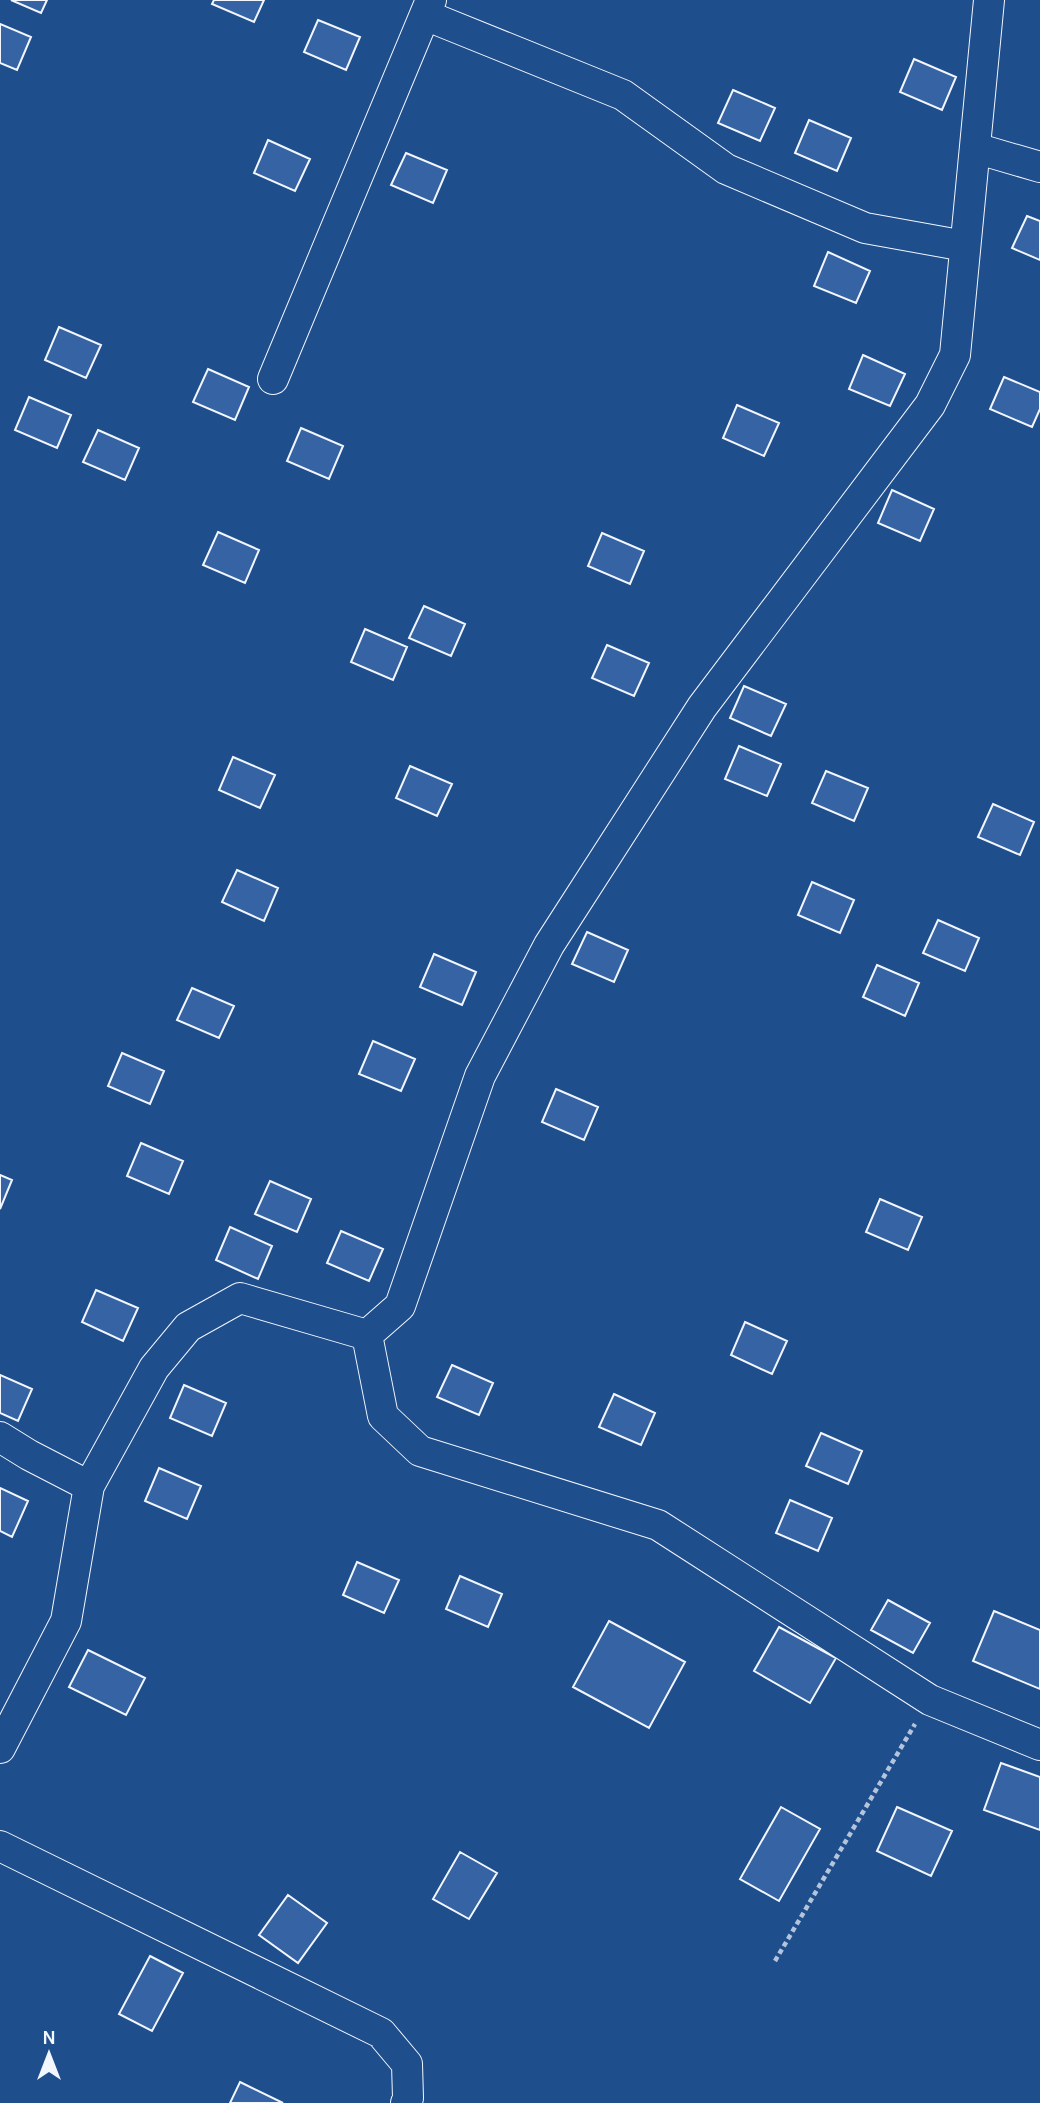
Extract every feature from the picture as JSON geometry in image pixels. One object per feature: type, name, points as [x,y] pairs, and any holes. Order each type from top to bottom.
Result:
[{"type":"street","points":[[368,1335],[400,1306],[480,1076],[548,945],[702,707],[930,405],[955,355],[989,0]]},
{"type":"street","points":[[273,379],[428,8],[623,95],[726,169],[864,228],[965,246]]},
{"type":"street","points":[[975,148],[1040,167]]},
{"type":"street","points":[[0,1748],[66,1621],[89,1486],[154,1368],[188,1327],[240,1298],[368,1335]]},
{"type":"street","points":[[368,1335],[383,1416],[420,1451],[658,1525],[930,1700],[1040,1745]]},
{"type":"street","points":[[0,1437],[89,1486]]},
{"type":"street","points":[[0,1846],[381,2033],[407,2064],[406,2103]]},
{"type":"path","points":[[775,1961],[930,1700]]},
{"type":"building","points":[[11,0],[47,0],[41,13]]},
{"type":"building","points":[[214,0],[264,0],[254,22],[212,4]]},
{"type":"building","points":[[318,20],[360,37],[346,70],[304,52]]},
{"type":"building","points":[[0,24],[31,37],[17,70],[0,63]]},
{"type":"building","points":[[914,59],[956,77],[942,110],[900,92]]},
{"type":"building","points":[[733,90],[775,108],[760,141],[718,123]]},
{"type":"building","points":[[809,120],[851,138],[837,171],[795,153]]},
{"type":"building","points":[[268,140],[310,159],[295,191],[254,173]]},
{"type":"building","points":[[406,153],[447,170],[433,203],[391,185]]},
{"type":"building","points":[[1027,216],[1040,221],[1040,260],[1012,248]]},
{"type":"building","points":[[828,252],[870,271],[856,303],[814,286]]},
{"type":"building","points":[[59,327],[101,345],[86,378],[45,360]]},
{"type":"building","points":[[863,355],[905,374],[890,406],[849,389]]},
{"type":"building","points":[[208,369],[249,387],[235,420],[193,402]]},
{"type":"building","points":[[1004,377],[1040,392],[1040,409],[1032,427],[990,409]]},
{"type":"building","points":[[29,397],[71,415],[57,448],[15,430]]},
{"type":"building","points":[[737,405],[779,423],[764,456],[723,438]]},
{"type":"building","points":[[301,428],[343,446],[329,479],[287,461]]},
{"type":"building","points":[[98,430],[139,448],[125,480],[83,462]]},
{"type":"building","points":[[892,490],[934,509],[920,541],[878,523]]},
{"type":"building","points":[[218,532],[259,550],[245,583],[203,565]]},
{"type":"building","points":[[602,533],[644,551],[630,584],[588,566]]},
{"type":"building","points":[[424,606],[465,624],[451,656],[409,638]]},
{"type":"building","points":[[365,629],[407,647],[393,680],[351,662]]},
{"type":"building","points":[[607,645],[649,663],[634,696],[592,678]]},
{"type":"building","points":[[744,686],[786,704],[771,736],[730,718]]},
{"type":"building","points":[[739,746],[781,764],[767,796],[725,779]]},
{"type":"building","points":[[233,757],[275,775],[260,808],[219,790]]},
{"type":"building","points":[[410,766],[452,784],[437,816],[396,798]]},
{"type":"building","points":[[826,771],[868,788],[854,821],[812,803]]},
{"type":"building","points":[[993,804],[1034,822],[1020,855],[978,837]]},
{"type":"building","points":[[237,870],[278,888],[264,921],[222,902]]},
{"type":"building","points":[[812,882],[854,900],[840,933],[798,915]]},
{"type":"building","points":[[938,920],[979,938],[965,971],[923,953]]},
{"type":"building","points":[[587,932],[628,950],[614,982],[572,964]]},
{"type":"building","points":[[434,954],[476,972],[462,1005],[420,987]]},
{"type":"building","points":[[877,965],[919,983],[905,1016],[863,997]]},
{"type":"building","points":[[192,988],[234,1006],[219,1038],[177,1020]]},
{"type":"building","points":[[373,1041],[415,1059],[401,1091],[359,1074]]},
{"type":"building","points":[[122,1053],[164,1071],[150,1104],[108,1086]]},
{"type":"building","points":[[556,1089],[598,1107],[584,1140],[542,1122]]},
{"type":"building","points":[[141,1143],[183,1161],[169,1194],[127,1176]]},
{"type":"building","points":[[0,1175],[12,1180],[0,1209]]},
{"type":"building","points":[[270,1181],[311,1199],[297,1232],[255,1214]]},
{"type":"building","points":[[880,1199],[922,1217],[908,1250],[866,1232]]},
{"type":"building","points":[[230,1227],[272,1246],[258,1279],[216,1260]]},
{"type":"building","points":[[341,1231],[383,1249],[369,1281],[327,1263]]},
{"type":"building","points":[[96,1290],[138,1308],[123,1341],[82,1322]]},
{"type":"building","points":[[745,1322],[787,1341],[772,1374],[731,1355]]},
{"type":"building","points":[[452,1365],[493,1383],[479,1415],[437,1397]]},
{"type":"building","points":[[0,1375],[32,1389],[18,1421],[0,1413]]},
{"type":"building","points":[[184,1385],[226,1403],[212,1436],[170,1418]]},
{"type":"building","points":[[614,1394],[655,1413],[641,1445],[599,1427]]},
{"type":"building","points":[[821,1433],[862,1451],[848,1484],[806,1466]]},
{"type":"building","points":[[159,1468],[201,1486],[187,1519],[145,1501]]},
{"type":"building","points":[[0,1488],[28,1501],[12,1537],[0,1531]]},
{"type":"building","points":[[790,1500],[832,1518],[818,1551],[776,1533]]},
{"type":"building","points":[[357,1562],[399,1580],[384,1613],[343,1595]]},
{"type":"building","points":[[460,1576],[502,1594],[488,1627],[446,1609]]},
{"type":"building","points":[[888,1600],[930,1623],[913,1653],[871,1630]]},
{"type":"building","points":[[994,1611],[1040,1630],[1040,1689],[973,1661]]},
{"type":"building","points":[[609,1621],[685,1662],[649,1728],[573,1687]]},
{"type":"building","points":[[779,1627],[836,1658],[810,1703],[754,1671]]},
{"type":"building","points":[[88,1650],[145,1678],[126,1715],[69,1687]]},
{"type":"building","points":[[1001,1763],[1040,1777],[1040,1830],[984,1810]]},
{"type":"building","points":[[781,1807],[820,1829],[779,1901],[740,1879]]},
{"type":"building","points":[[897,1807],[952,1831],[931,1876],[877,1851]]},
{"type":"building","points":[[460,1852],[497,1873],[469,1919],[433,1899]]},
{"type":"building","points":[[288,1895],[327,1923],[298,1963],[259,1935]]},
{"type":"building","points":[[150,1956],[183,1973],[152,2031],[119,2014]]},
{"type":"building","points":[[240,2082],[283,2103],[230,2103]]}]
